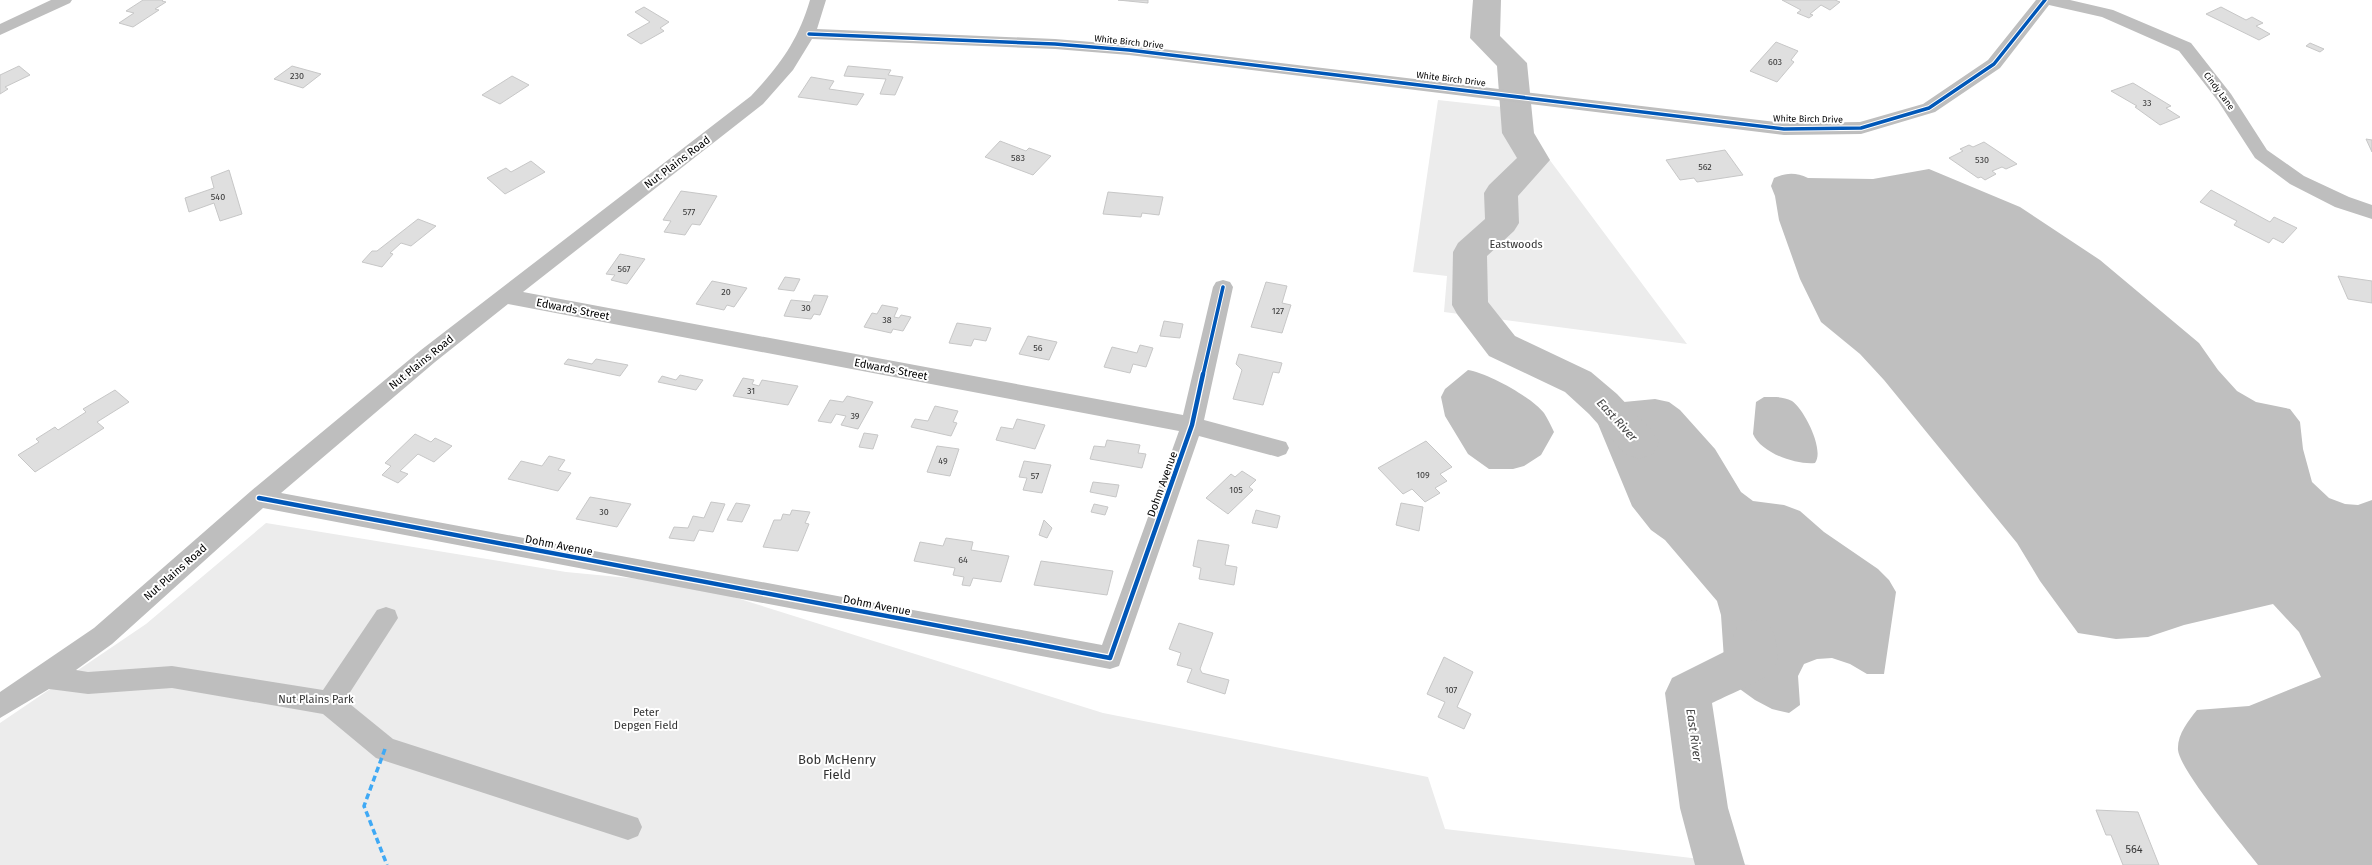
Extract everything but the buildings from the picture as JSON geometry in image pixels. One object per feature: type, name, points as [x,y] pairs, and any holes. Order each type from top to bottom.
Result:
[{"type":"street","points":[[0,30],[64,0]]},
{"type":"street","name":"Nut Plains Road","points":[[0,706],[46,677],[103,636],[259,498],[368,405],[503,296],[757,100],[788,66],[809,34],[818,0]]},
{"type":"street","name":"White Birch Drive","points":[[809,34],[1055,44],[1129,50],[1560,100],[1586,105],[1784,129],[1861,128],[1929,108],[1994,64],[2046,0]]},
{"type":"street","name":"Cindy Lane","points":[[2046,0],[2107,13],[2185,46],[2225,98],[2261,154],[2297,180],[2342,202],[2372,212]]},
{"type":"street","name":"Dohm Avenue","points":[[259,498],[1110,658],[1192,425],[1223,286]]},
{"type":"street","name":"Edwards Street","points":[[503,296],[1192,425],[1278,448]]},
{"type":"street","points":[[329,703],[386,618]]},
{"type":"street","points":[[46,677],[88,683],[172,677],[329,703],[385,749],[628,827]]},
{"type":"green space","name":"Eastwoods","points":[[1438,100],[1511,108],[1687,344],[1444,312],[1447,276],[1413,272]]},
{"type":"green space","name":"Nut Plains Park","points":[[266,523],[566,572],[692,584],[1103,713],[1428,777],[1445,829],[1751,865],[0,865],[0,723],[146,624]]},
{"type":"water","points":[[1929,169],[2020,207],[2100,260],[2199,343],[2218,370],[2237,391],[2256,402],[2290,409],[2300,422],[2303,449],[2312,482],[2329,498],[2345,504],[2358,505],[2372,500],[2372,865],[2258,865],[2200,790],[2181,760],[2178,750],[2179,739],[2197,710],[2249,706],[2321,677],[2299,632],[2273,604],[2184,625],[2148,637],[2116,639],[2078,633],[2040,581],[2017,543],[1884,380],[1860,354],[1821,322],[1800,279],[1779,220],[1775,196],[1771,186],[1774,178],[1791,174],[1808,178],[1873,179]]},
{"type":"water","points":[[1468,370],[1486,376],[1520,393],[1544,413],[1554,432],[1541,455],[1524,466],[1513,469],[1489,469],[1468,454],[1445,416],[1441,397],[1445,389]]},
{"type":"water","points":[[1764,397],[1785,398],[1797,405],[1812,430],[1817,449],[1815,463],[1789,460],[1771,452],[1757,441],[1753,434],[1756,402]]},
{"type":"water","points":[[1655,399],[1669,402],[1680,410],[1715,449],[1741,492],[1753,501],[1784,505],[1800,511],[1824,532],[1878,569],[1889,580],[1896,592],[1884,674],[1867,674],[1850,664],[1832,658],[1817,659],[1804,664],[1798,676],[1800,705],[1789,713],[1772,709],[1755,700],[1737,687],[1725,674],[1721,615],[1717,601],[1665,540],[1651,530],[1632,506],[1598,424],[1595,412],[1603,404]]},
{"type":"waterway","name":"East River","points":[[1487,0],[1485,38],[1512,63],[1518,133],[1534,160],[1501,193],[1502,223],[1470,252],[1470,305],[1502,346],[1578,382],[1603,404],[1639,443]]},
{"type":"waterway","name":"East River","points":[[1720,865],[1704,808],[1688,693],[1755,659],[1754,639]]},
{"type":"marked path","points":[[385,749],[364,806],[387,865]]},
{"type":"cycle path","points":[[809,34],[1055,44],[1129,50],[1784,129],[1861,128],[1929,108],[1994,64],[2045,0]]},
{"type":"cycle path","points":[[259,498],[1110,658],[1192,425],[1223,287]]},
{"type":"park label","name":"Peter Depgen Field","points":[[646,718]]},
{"type":"park label","name":"Bob McHenry Field","points":[[837,766]]}]
